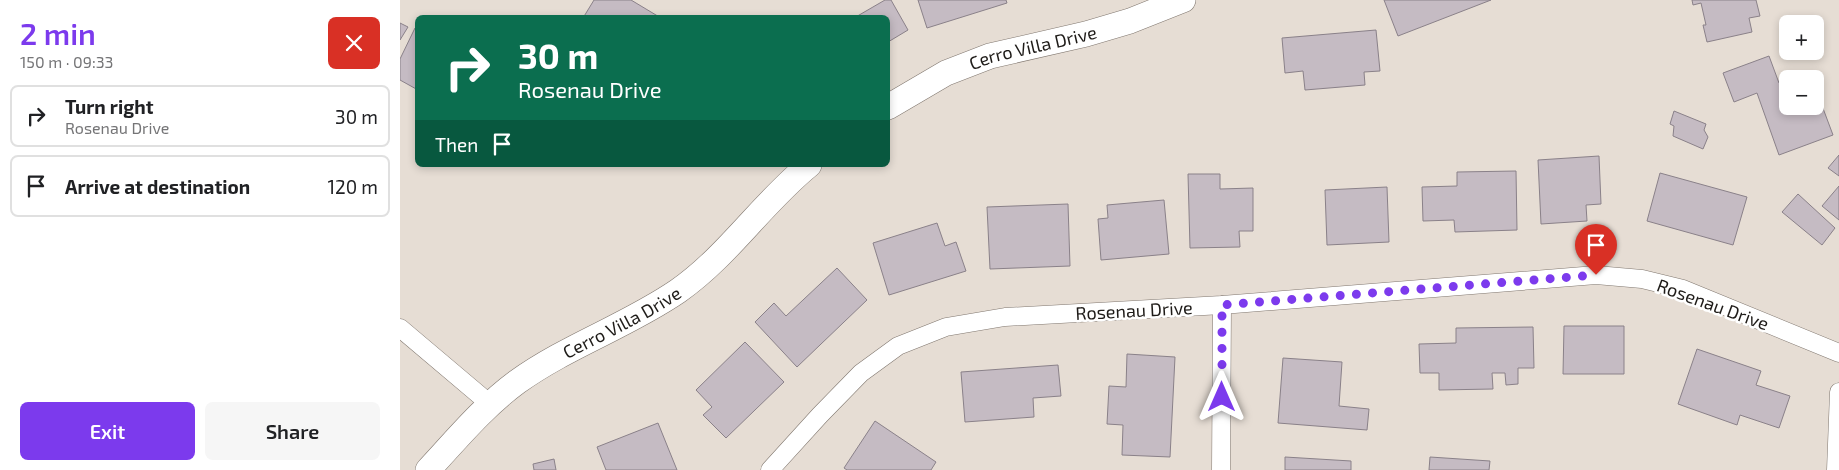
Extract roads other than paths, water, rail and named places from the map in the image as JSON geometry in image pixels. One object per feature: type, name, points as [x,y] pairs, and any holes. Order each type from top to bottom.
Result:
[{"type":"street","name":"Cerro Villa Drive","points":[[890,106],[946,73],[990,56],[1086,34],[1130,21],[1183,0]]},
{"type":"street","name":"Cerro Villa Drive","points":[[428,470],[490,404],[518,382],[564,352],[649,308],[678,290],[710,265],[806,167]]},
{"type":"street","name":"Rosenau Drive","points":[[770,470],[861,373],[898,346],[946,326],[1005,317],[1222,305],[1596,275],[1642,279],[1683,289],[1839,353]]},
{"type":"street","points":[[1221,470],[1222,305]]},
{"type":"street","points":[[400,328],[490,404]]},
{"type":"street","points":[[1836,470],[1839,392]]}]
